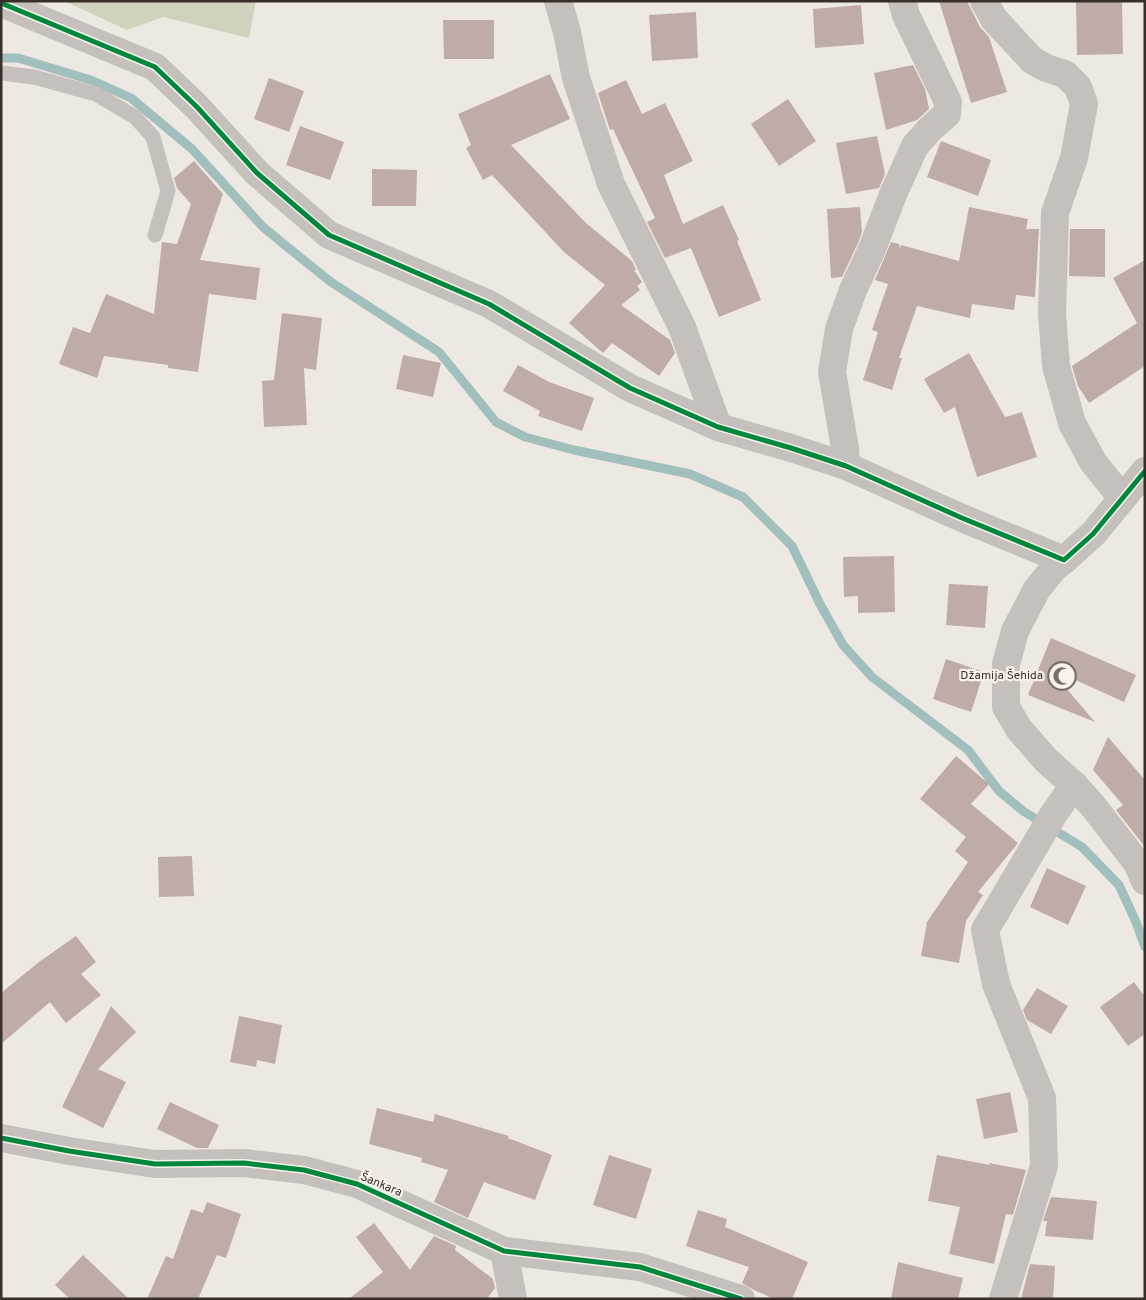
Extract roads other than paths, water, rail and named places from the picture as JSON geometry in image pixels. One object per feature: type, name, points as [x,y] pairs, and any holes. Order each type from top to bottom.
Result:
[{"type":"street","points":[[558,1],[568,32],[576,78],[611,184],[682,327],[718,427]]},
{"type":"street","points":[[846,466],[845,448],[832,372],[838,329],[914,146],[948,114],[948,102],[906,15],[902,1]]},
{"type":"street","points":[[984,1],[994,19],[1032,60],[1046,68],[1065,74],[1078,88],[1084,104],[1074,158],[1055,212],[1052,314],[1056,366],[1072,423],[1093,462],[1122,498]]},
{"type":"street","points":[[1,3],[155,67],[197,107],[257,174],[329,235],[489,304],[630,388],[718,427],[846,466],[962,518],[1064,560]]},
{"type":"street","points":[[1145,471],[1093,534],[1054,568],[1037,589],[1015,631],[1006,664],[1006,707],[1019,729],[1046,760],[1074,785],[1093,806],[1137,863],[1145,881]]},
{"type":"street","points":[[1003,1299],[1044,1166],[1042,1098],[996,984],[985,930],[1037,842],[1074,785]]},
{"type":"street","name":"Šankara","points":[[1,1138],[155,1164],[244,1163],[304,1170],[357,1184],[504,1252],[640,1268],[741,1299]]},
{"type":"street","points":[[504,1252],[513,1299]]},
{"type":"lane","points":[[1,73],[34,77],[96,94],[135,117],[153,137],[168,192],[154,235]]},
{"type":"waterway","points":[[1,58],[18,58],[91,80],[131,98],[192,149],[263,227],[331,282],[439,352],[496,422],[525,437],[574,450],[690,474],[743,497],[792,546],[820,604],[843,645],[872,677],[968,750],[999,791],[1023,811],[1082,847],[1119,885],[1145,947]]},
{"type":"place","name":"Džamija Šehida","points":[[1062,676]]}]
